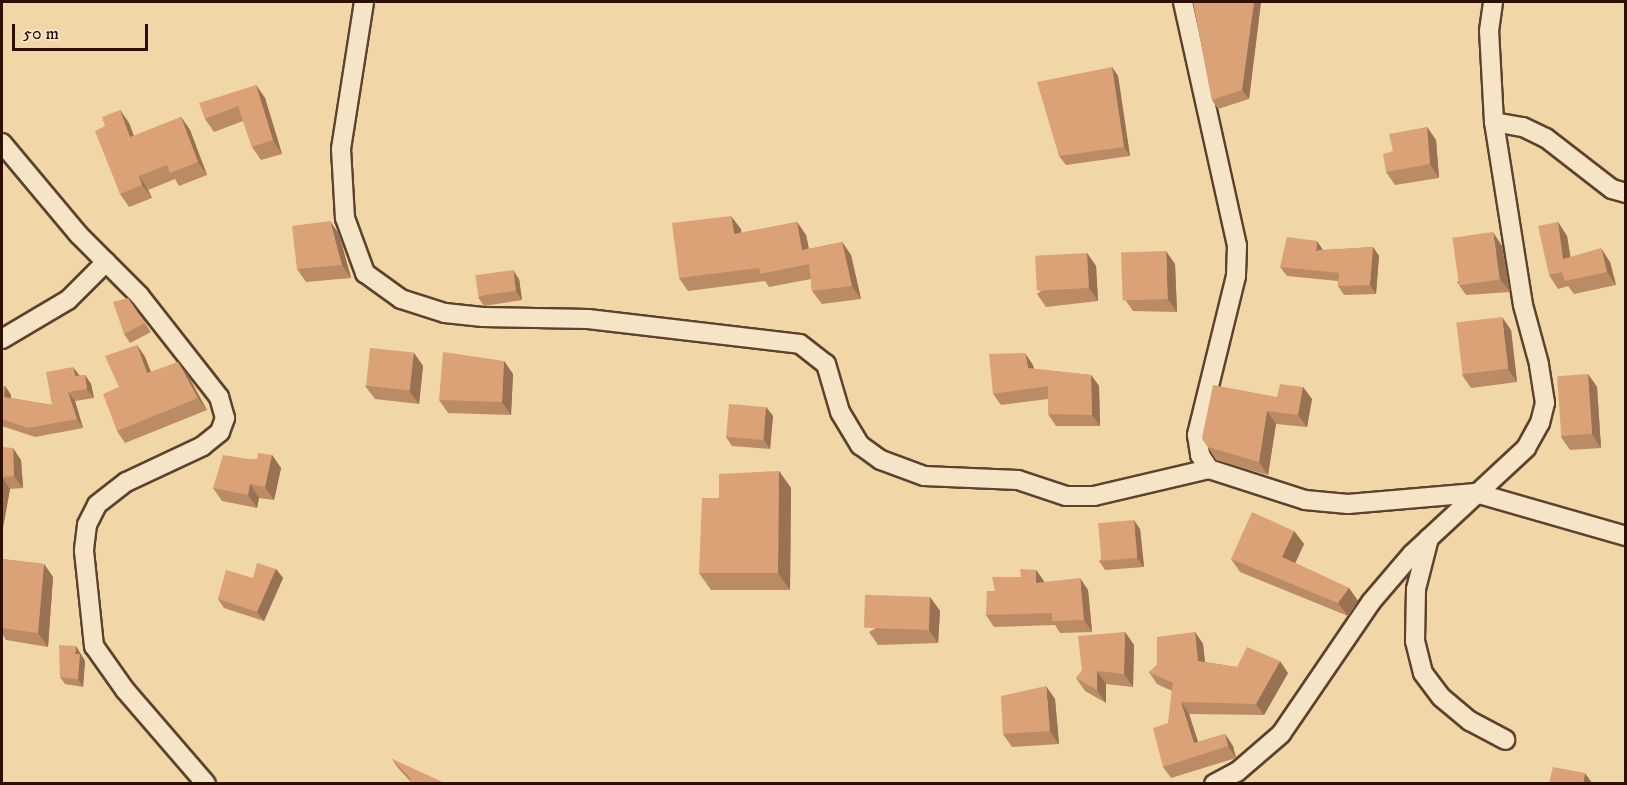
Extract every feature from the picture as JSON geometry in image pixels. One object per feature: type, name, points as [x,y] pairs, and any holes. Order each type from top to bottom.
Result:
[{"type":"street","points":[[364,2],[341,149],[345,218],[365,273],[401,299],[446,313],[483,317],[588,319],[800,344],[826,364],[840,412],[860,445],[881,460],[924,476],[1018,480],[1066,496],[1094,496],[1209,469],[1305,500],[1348,504],[1476,493],[1626,536]]},
{"type":"street","points":[[1183,2],[1237,246],[1236,276],[1197,435],[1200,455],[1209,469]]},
{"type":"street","points":[[1214,783],[1237,772],[1281,734],[1371,602],[1429,537],[1526,448],[1540,423],[1545,403],[1539,364],[1524,305],[1494,122],[1489,31],[1494,2]]},
{"type":"street","points":[[1494,122],[1523,127],[1546,138],[1612,189],[1626,193]]},
{"type":"street","points":[[2,143],[106,262],[139,295],[219,397],[225,418],[220,432],[203,446],[126,482],[97,505],[87,525],[84,551],[94,646],[124,690],[206,783]]},
{"type":"street","points":[[2,339],[68,300],[106,262]]},
{"type":"street","points":[[1429,537],[1416,589],[1415,641],[1423,673],[1441,697],[1470,721],[1505,740]]},
{"type":"building","points":[[1193,2],[1254,2],[1242,90],[1212,100]]},
{"type":"building","points":[[1112,67],[1124,147],[1059,156],[1037,82]]},
{"type":"building","points":[[256,85],[273,140],[252,147],[238,106],[205,119],[199,103]]},
{"type":"building","points":[[120,110],[130,137],[181,117],[198,162],[170,173],[167,165],[139,176],[142,185],[120,194],[95,131],[105,126],[102,117]]},
{"type":"building","points":[[1427,127],[1430,164],[1386,172],[1383,154],[1393,151],[1389,134]]},
{"type":"building","points":[[731,216],[734,234],[797,222],[802,250],[842,242],[852,286],[812,291],[809,264],[760,274],[759,268],[679,278],[672,223]]},
{"type":"building","points":[[330,221],[342,265],[297,269],[292,226]]},
{"type":"building","points":[[1558,222],[1563,259],[1601,248],[1607,272],[1565,281],[1562,272],[1549,275],[1538,226]]},
{"type":"building","points":[[1493,232],[1500,280],[1459,285],[1452,238]]},
{"type":"building","points":[[1287,237],[1317,241],[1316,251],[1373,247],[1370,285],[1338,286],[1339,273],[1280,267]]},
{"type":"building","points":[[1166,251],[1168,299],[1123,301],[1121,253]]},
{"type":"building","points":[[1087,253],[1089,288],[1037,291],[1035,256]]},
{"type":"building","points":[[513,270],[516,291],[478,296],[475,275]]},
{"type":"building","points":[[128,298],[145,323],[124,334],[113,302]]},
{"type":"building","points":[[1502,317],[1508,369],[1463,374],[1456,323]]},
{"type":"building","points":[[137,345],[147,373],[178,362],[198,398],[117,431],[103,394],[119,387],[105,356]]},
{"type":"building","points":[[370,348],[414,353],[410,390],[366,386]]},
{"type":"building","points":[[443,352],[504,361],[502,402],[439,400]]},
{"type":"building","points":[[1025,353],[1028,368],[1091,375],[1092,415],[1048,414],[1048,386],[993,394],[989,354]]},
{"type":"building","points":[[73,367],[75,376],[85,375],[87,389],[68,392],[77,419],[28,428],[2,419],[2,386],[5,386],[4,397],[52,405],[46,372]]},
{"type":"building","points":[[1588,374],[1592,434],[1561,436],[1557,376]]},
{"type":"building","points":[[1280,384],[1303,387],[1298,415],[1267,411],[1259,462],[1208,447],[1202,438],[1213,385],[1277,397]]},
{"type":"building","points":[[729,404],[766,407],[763,440],[726,437]]},
{"type":"building","points":[[2,447],[13,448],[14,476],[2,477]]},
{"type":"building","points":[[258,453],[272,455],[265,487],[250,484],[248,495],[213,488],[223,455],[257,459]]},
{"type":"building","points":[[779,471],[778,573],[699,573],[702,498],[719,498],[719,474]]},
{"type":"building","points":[[1252,512],[1294,531],[1282,557],[1349,588],[1338,603],[1231,559]]},
{"type":"building","points":[[1134,520],[1137,558],[1101,561],[1098,523]]},
{"type":"building","points":[[2,559],[44,564],[38,633],[2,628]]},
{"type":"building","points":[[257,563],[276,569],[257,612],[218,599],[226,570],[253,578]]},
{"type":"building","points":[[1020,569],[1036,570],[1036,583],[1080,578],[1084,620],[1052,621],[1052,613],[986,615],[987,591],[995,591],[992,577],[1021,577]]},
{"type":"building","points":[[865,595],[930,597],[929,630],[864,628]]},
{"type":"building","points":[[1125,632],[1124,674],[1097,671],[1097,690],[1076,678],[1082,670],[1078,636]]},
{"type":"building","points":[[1195,632],[1198,661],[1237,667],[1247,647],[1280,661],[1256,704],[1181,702],[1194,743],[1225,734],[1228,746],[1163,767],[1153,728],[1168,723],[1173,683],[1149,672],[1157,666],[1157,637]]},
{"type":"building","points":[[59,645],[76,646],[75,654],[80,654],[78,679],[60,677]]},
{"type":"building","points":[[1046,686],[1050,731],[1003,734],[1001,696]]},
{"type":"building","points":[[392,759],[444,783],[408,783],[411,779]]},
{"type":"building","points":[[1553,767],[1585,773],[1583,783],[1549,783]]}]
